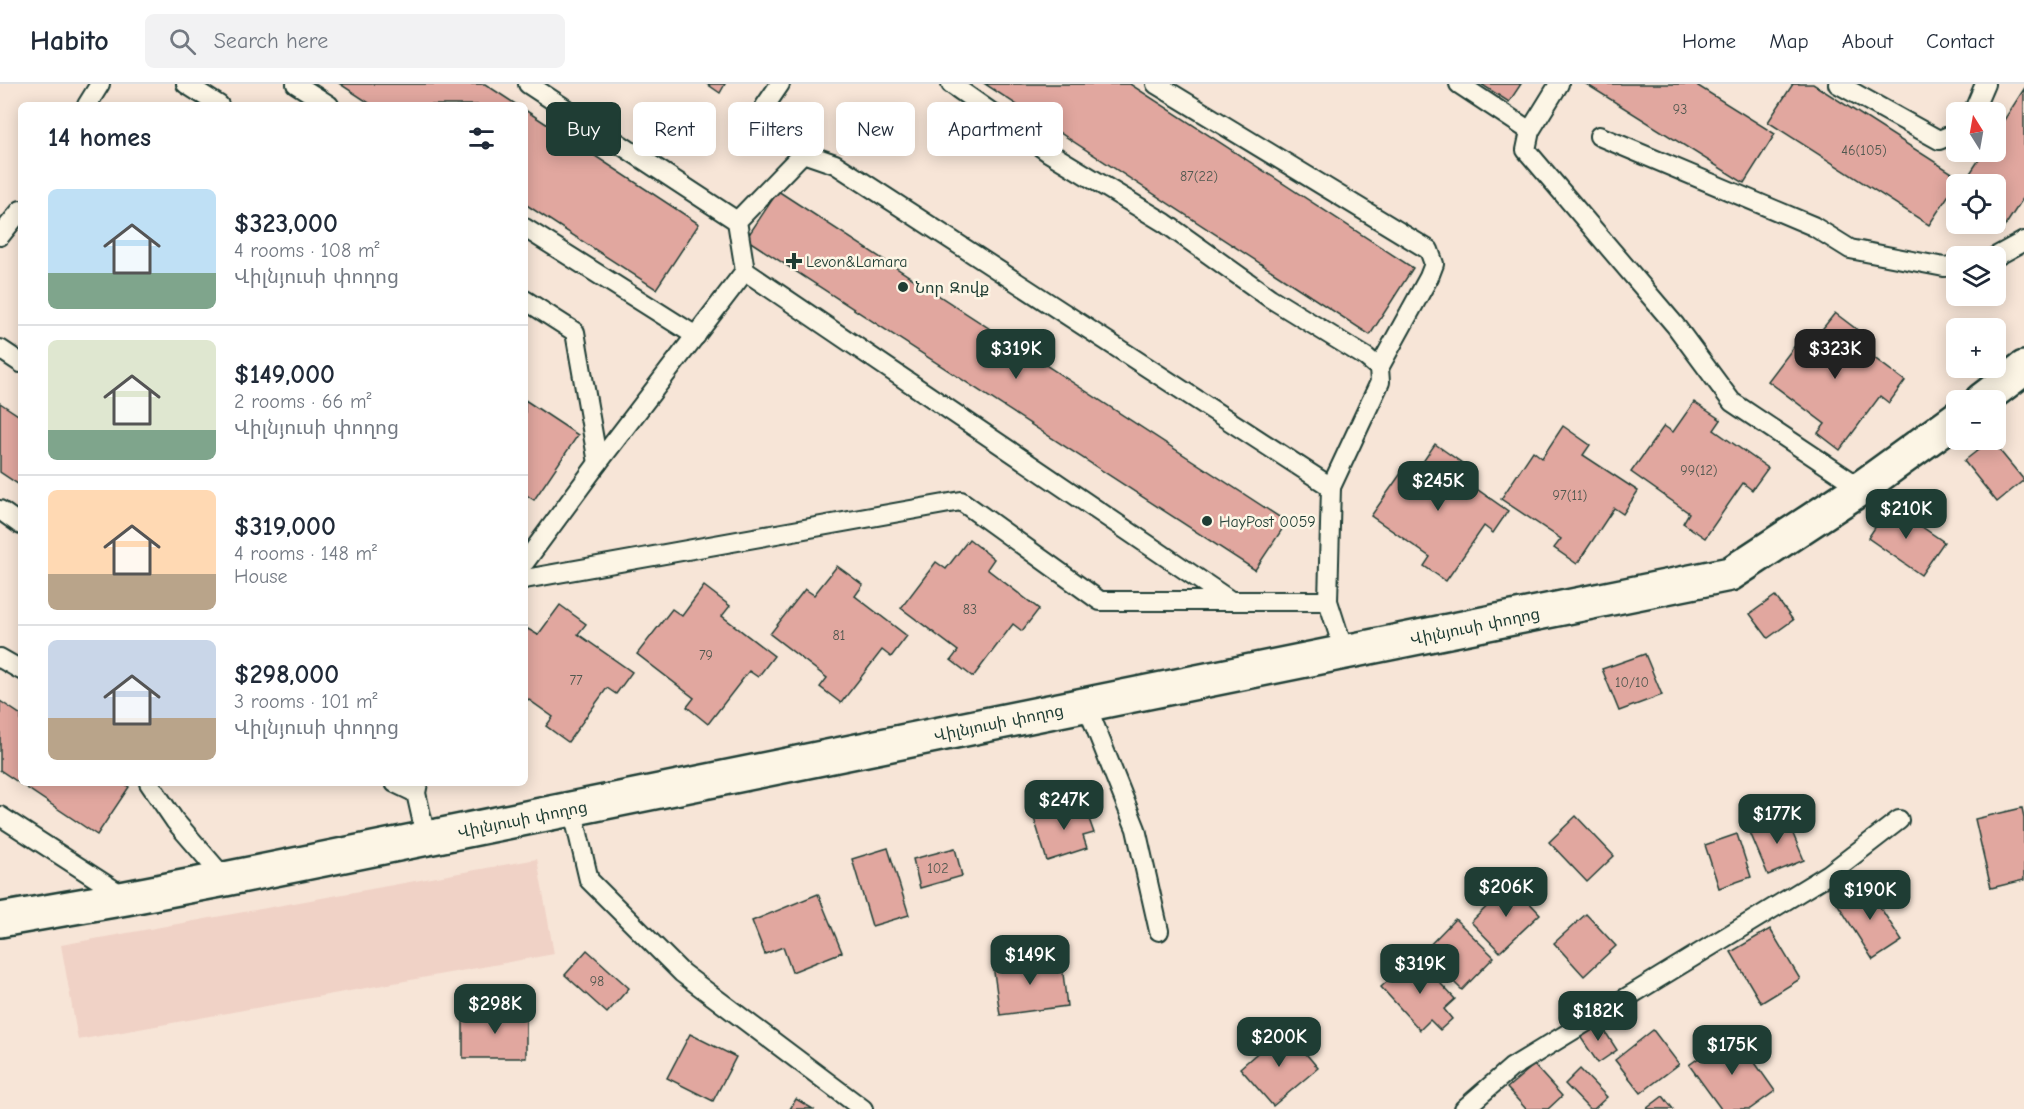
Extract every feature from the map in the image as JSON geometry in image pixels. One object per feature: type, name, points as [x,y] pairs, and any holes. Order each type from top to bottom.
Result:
[{"type":"street","points":[[1995,390],[2024,368]]},
{"type":"street","name":"Վիլնյուսի փողոց","points":[[0,920],[225,879],[1730,574],[1861,488],[1946,427]]},
{"type":"lane","points":[[89,102],[100,84]]},
{"type":"lane","points":[[186,84],[214,102]]},
{"type":"lane","points":[[296,84],[324,102]]},
{"type":"lane","points":[[528,84],[737,221],[745,271],[598,463],[532,537]]},
{"type":"lane","points":[[767,102],[780,84]]},
{"type":"lane","points":[[951,84],[1048,152],[1165,223],[1270,298],[1366,357],[1378,368]]},
{"type":"lane","points":[[1156,84],[1430,250],[1434,264],[1429,277],[1378,368],[1380,382],[1331,487],[1328,601],[1344,651]]},
{"type":"lane","points":[[1459,84],[1530,131]]},
{"type":"lane","points":[[1559,84],[1530,131],[1526,150],[1675,325],[1732,402],[1861,488]]},
{"type":"lane","points":[[1838,84],[1939,140],[1946,137]]},
{"type":"lane","points":[[1977,102],[1985,84]]},
{"type":"lane","points":[[1599,136],[1813,226],[1850,249],[1946,267]]},
{"type":"lane","points":[[737,221],[803,153],[835,164],[1331,487]]},
{"type":"lane","points":[[0,236],[18,218]]},
{"type":"lane","points":[[528,230],[696,336]]},
{"type":"lane","points":[[2006,251],[2024,241]]},
{"type":"lane","points":[[745,271],[1231,601]]},
{"type":"lane","points":[[528,302],[575,332],[598,463]]},
{"type":"lane","points":[[0,349],[18,361]]},
{"type":"lane","points":[[528,578],[961,501],[1100,601],[1328,601]]},
{"type":"lane","points":[[0,510],[18,523]]},
{"type":"lane","points":[[0,658],[18,668]]},
{"type":"lane","points":[[1086,704],[1136,829],[1159,931]]},
{"type":"lane","points":[[151,786],[175,821],[225,879]]},
{"type":"lane","points":[[417,788],[426,837]]},
{"type":"lane","points":[[572,808],[589,880],[682,973],[863,1109]]},
{"type":"lane","points":[[0,816],[126,898]]},
{"type":"lane","points":[[1464,1109],[1511,1068],[1829,874],[1899,820]]},
{"type":"shaded area","points":[[537,859],[554,954],[78,1040],[61,945]]},
{"type":"building","points":[[340,84],[485,84],[512,102],[367,102]]},
{"type":"building","points":[[707,84],[725,84],[720,93]]},
{"type":"building","points":[[985,84],[1130,84],[1413,268],[1370,335],[1063,135],[1063,102],[1013,102]]},
{"type":"building","points":[[1481,84],[1521,84],[1509,102]]},
{"type":"building","points":[[1586,84],[1695,84],[1775,134],[1744,183]]},
{"type":"building","points":[[1793,84],[1813,84],[1954,174],[1946,174],[1946,199],[1929,225],[1768,122]]},
{"type":"building","points":[[2024,89],[2024,197],[2006,224],[2006,174],[1970,174],[1977,162],[2006,162],[2006,117]]},
{"type":"building","points":[[528,112],[546,124],[546,156],[595,156],[699,224],[656,289],[528,206]]},
{"type":"building","points":[[778,191],[1287,522],[1255,570],[746,239]]},
{"type":"building","points":[[1835,313],[1860,332],[1853,342],[1905,381],[1889,403],[1880,396],[1840,450],[1818,433],[1825,424],[1768,381],[1803,335],[1812,342]]},
{"type":"building","points":[[528,402],[578,435],[534,500],[528,496]]},
{"type":"building","points":[[1694,402],[1721,420],[1714,430],[1768,468],[1752,490],[1743,483],[1705,538],[1683,523],[1689,513],[1631,472],[1664,426],[1673,432]]},
{"type":"building","points":[[0,403],[18,415],[18,484],[0,472]]},
{"type":"building","points":[[1563,426],[1590,445],[1583,455],[1638,491],[1623,514],[1614,508],[1577,564],[1554,548],[1561,539],[1501,499],[1533,451],[1542,458]]},
{"type":"building","points":[[1435,444],[1462,463],[1454,473],[1508,511],[1493,533],[1484,526],[1446,581],[1424,566],[1430,557],[1371,516],[1404,469],[1414,475]]},
{"type":"building","points":[[1978,450],[1999,450],[2024,480],[1997,502],[1964,461]]},
{"type":"building","points":[[1890,505],[1944,542],[1921,575],[1868,538]]},
{"type":"building","points":[[969,539],[994,559],[987,569],[1039,609],[1022,631],[1013,624],[973,677],[951,660],[958,651],[901,608],[936,562],[946,569]]},
{"type":"building","points":[[837,566],[863,585],[855,596],[907,636],[891,657],[882,650],[841,703],[820,687],[827,678],[770,634],[805,589],[814,595]]},
{"type":"building","points":[[704,586],[730,606],[722,616],[774,656],[758,677],[749,671],[708,724],[687,707],[694,698],[637,654],[672,609],[682,616]]},
{"type":"building","points":[[1775,596],[1793,620],[1768,638],[1750,614]]},
{"type":"building","points":[[560,605],[586,624],[578,634],[632,672],[616,694],[607,688],[568,742],[546,726],[553,717],[528,699],[528,629],[538,635]]},
{"type":"building","points":[[1645,654],[1662,695],[1619,711],[1602,669]]},
{"type":"building","points":[[0,701],[18,713],[18,782],[0,770]]},
{"type":"building","points":[[24,786],[129,787],[97,835]]},
{"type":"building","points":[[1083,802],[1094,833],[1083,836],[1087,848],[1047,861],[1034,818]]},
{"type":"building","points":[[2022,808],[2024,880],[1991,888],[1975,819]]},
{"type":"building","points":[[1785,815],[1804,860],[1768,875],[1749,830]]},
{"type":"building","points":[[1576,816],[1614,856],[1587,882],[1549,842]]},
{"type":"building","points":[[1737,834],[1751,877],[1719,888],[1705,845]]},
{"type":"building","points":[[888,848],[909,915],[872,926],[852,859]]},
{"type":"building","points":[[955,848],[962,876],[920,888],[913,859]]},
{"type":"building","points":[[1871,882],[1883,901],[1878,904],[1902,941],[1873,960],[1837,903]]},
{"type":"building","points":[[1511,883],[1540,914],[1500,952],[1471,922]]},
{"type":"building","points":[[818,894],[842,952],[792,972],[783,947],[765,954],[752,921]]},
{"type":"building","points":[[1586,914],[1616,946],[1584,976],[1554,943]]},
{"type":"building","points":[[1455,919],[1494,957],[1462,990],[1423,952]]},
{"type":"building","points":[[1770,929],[1800,979],[1761,1003],[1731,952]]},
{"type":"building","points":[[587,950],[629,988],[607,1013],[565,975]]},
{"type":"building","points":[[1415,956],[1455,999],[1444,1009],[1452,1019],[1440,1030],[1430,1020],[1420,1030],[1381,987]]},
{"type":"building","points":[[1061,957],[1067,1006],[1000,1015],[993,965]]},
{"type":"building","points":[[526,1011],[526,1058],[463,1058],[463,1012]]},
{"type":"building","points":[[1599,1022],[1617,1050],[1598,1063],[1579,1035]]},
{"type":"building","points":[[1285,1029],[1318,1068],[1273,1106],[1240,1068]]},
{"type":"building","points":[[1653,1030],[1679,1064],[1641,1093],[1615,1060]]},
{"type":"building","points":[[1734,1033],[1775,1091],[1750,1109],[1721,1109],[1689,1065]]},
{"type":"building","points":[[690,1034],[736,1057],[713,1101],[667,1078]]},
{"type":"building","points":[[1534,1065],[1562,1096],[1548,1109],[1526,1109],[1507,1088]]},
{"type":"building","points":[[1580,1069],[1607,1097],[1594,1109],[1589,1109],[1565,1084]]},
{"type":"building","points":[[1663,1096],[1673,1109],[1646,1109]]},
{"type":"building","points":[[796,1099],[813,1109],[790,1109]]},
{"type":"place","name":"Levon&Lamara","points":[[794,261]]},
{"type":"place","name":"Նոր Զովք","points":[[903,287]]},
{"type":"place","name":"HayPost 0059","points":[[1207,521]]}]
